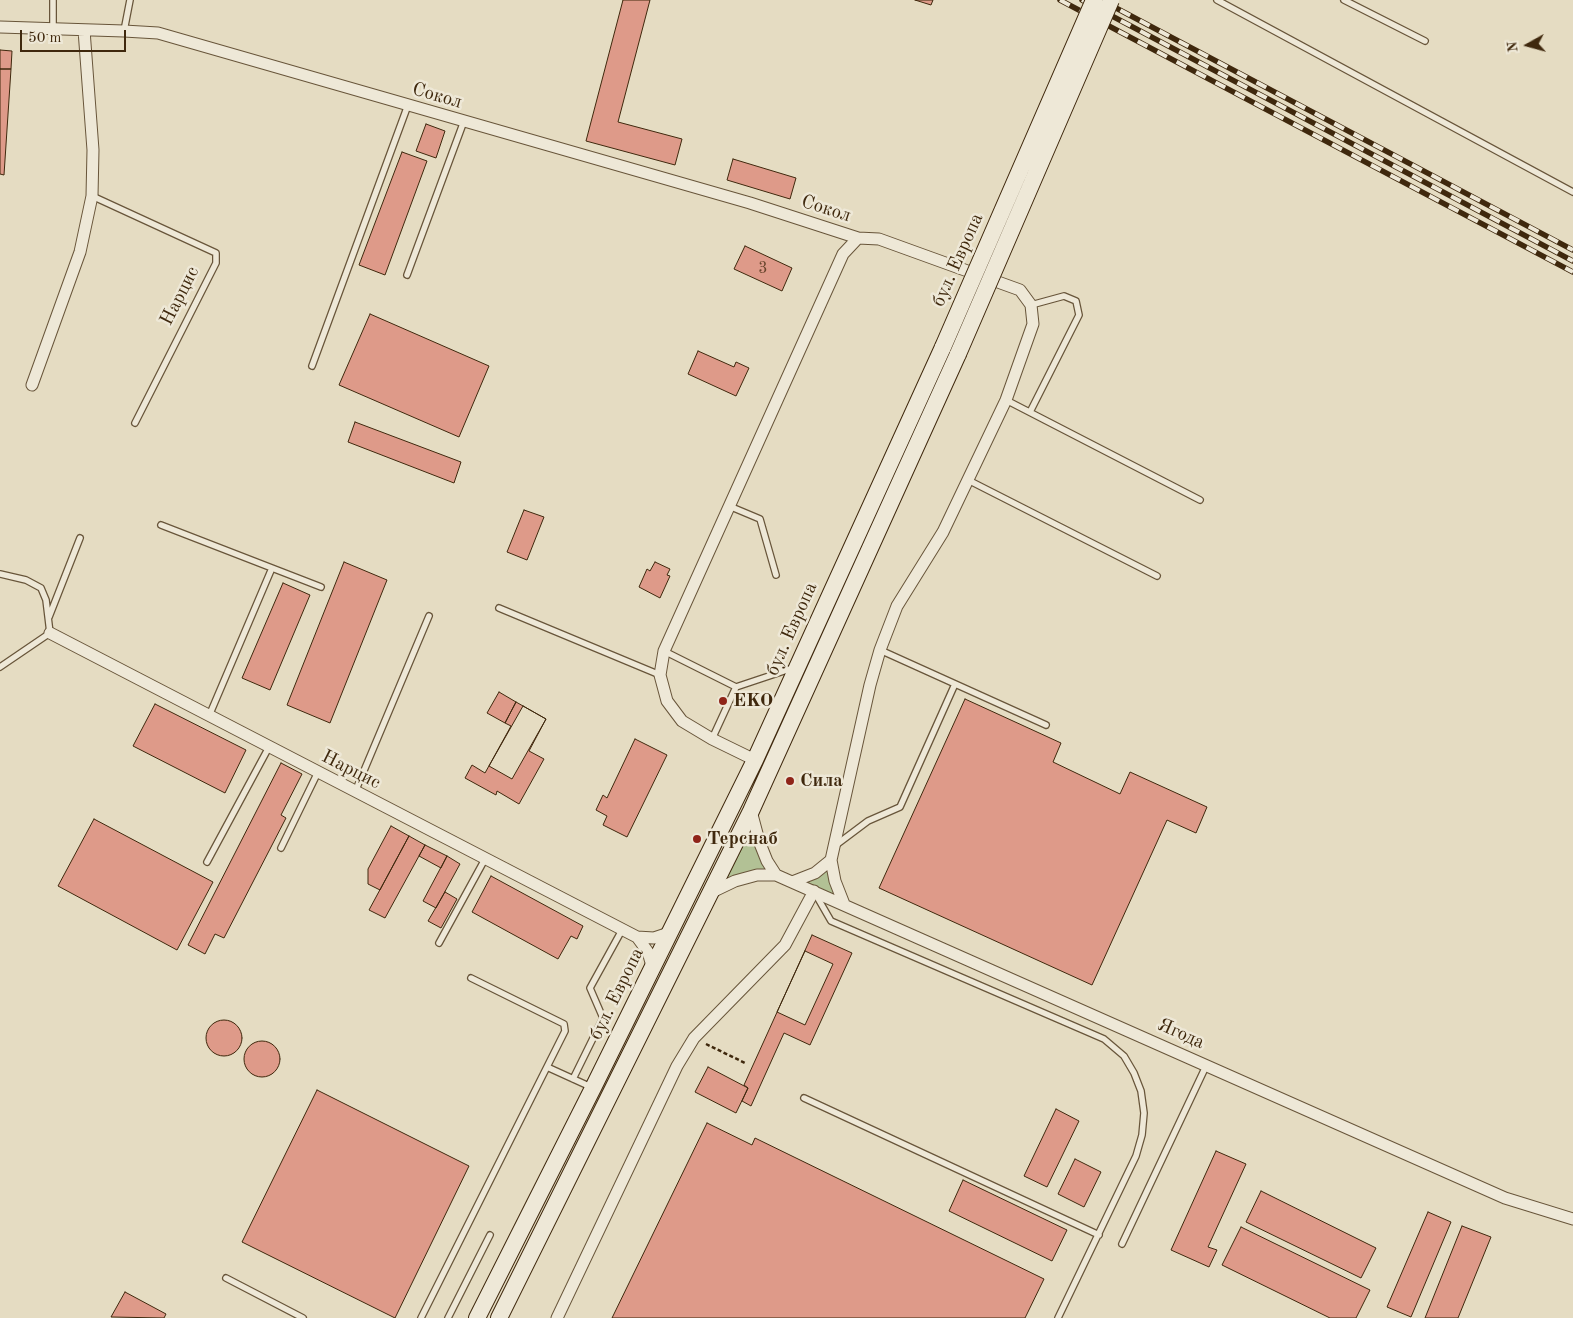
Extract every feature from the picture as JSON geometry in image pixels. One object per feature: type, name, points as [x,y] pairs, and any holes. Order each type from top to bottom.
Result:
[{"type":"main road","name":"бул. Европа","points":[[477,1318],[755,760],[943,346],[1094,0]]},
{"type":"main road","name":"бул. Европа","points":[[499,1318],[751,811],[958,354],[1111,0]]},
{"type":"street","name":"Сокол","points":[[0,27],[158,33],[750,204],[858,238],[879,238],[1020,290],[1031,306]]},
{"type":"street","points":[[32,385],[80,252],[92,196],[93,150],[84,30]]},
{"type":"street","points":[[755,760],[712,739],[682,721],[667,701],[660,675],[664,651],[842,254],[858,238]]},
{"type":"street","points":[[844,904],[835,881],[831,860],[870,685],[880,650],[897,606],[943,532],[1006,400],[1033,324],[1031,306]]},
{"type":"street","name":"Нарцис","points":[[50,633],[636,938]]},
{"type":"street","points":[[710,893],[735,881],[757,875],[776,875],[759,842],[751,811]]},
{"type":"street","points":[[792,882],[815,873],[831,860]]},
{"type":"street","name":"Ягода","points":[[776,875],[1207,1064],[1505,1198],[1573,1219]]},
{"type":"street","points":[[557,1318],[677,1066],[694,1038],[785,945],[814,891]]},
{"type":"street","points":[[636,938],[654,938],[669,933]]},
{"type":"street","points":[[636,938],[648,952],[652,966]]},
{"type":"lane","points":[[53,0],[53,29]]},
{"type":"lane","points":[[124,31],[130,0]]},
{"type":"lane","points":[[1217,0],[1573,192]]},
{"type":"lane","points":[[1344,0],[1425,41]]},
{"type":"lane","points":[[312,366],[408,105]]},
{"type":"lane","points":[[407,275],[464,121]]},
{"type":"lane","name":"Нарцис","points":[[92,196],[216,253],[216,263],[136,422]]},
{"type":"lane","points":[[1030,412],[1079,315],[1076,302],[1064,296],[1031,306]]},
{"type":"lane","points":[[1006,400],[1200,500]]},
{"type":"lane","points":[[968,480],[1157,576]]},
{"type":"lane","points":[[729,506],[760,519],[776,574]]},
{"type":"lane","points":[[161,525],[321,587]]},
{"type":"lane","points":[[48,619],[80,538]]},
{"type":"lane","points":[[209,716],[272,568]]},
{"type":"lane","points":[[0,574],[26,580],[41,588],[46,600],[50,633],[0,667]]},
{"type":"lane","points":[[499,608],[660,675]]},
{"type":"lane","points":[[355,792],[429,616]]},
{"type":"lane","points":[[880,650],[1046,725]]},
{"type":"lane","points":[[664,651],[736,686],[797,667]]},
{"type":"lane","points":[[835,846],[868,821],[900,808],[956,684]]},
{"type":"lane","points":[[712,739],[736,686]]},
{"type":"lane","points":[[207,862],[269,747]]},
{"type":"lane","points":[[281,848],[318,772]]},
{"type":"lane","points":[[439,943],[485,859]]},
{"type":"lane","points":[[814,891],[831,921],[1104,1039],[1124,1056],[1134,1073],[1141,1091],[1144,1113],[1142,1135],[1136,1156],[1058,1318]]},
{"type":"lane","points":[[573,1079],[603,1018],[590,988],[622,930]]},
{"type":"lane","points":[[421,1318],[565,1030],[564,1024],[470,978]]},
{"type":"lane","points":[[1122,1244],[1207,1064]]},
{"type":"lane","points":[[547,1067],[593,1088]]},
{"type":"lane","points":[[804,1098],[1098,1234]]},
{"type":"lane","points":[[448,1318],[490,1235]]},
{"type":"lane","points":[[226,1278],[303,1318]]},
{"type":"path","points":[[694,1038],[745,1063]]},
{"type":"green space","points":[[751,811],[776,875],[710,893]]},
{"type":"green space","points":[[831,860],[844,904],[792,882]]},
{"type":"building","points":[[623,0],[650,0],[618,122],[682,139],[675,165],[586,141]]},
{"type":"building","points":[[915,0],[933,0],[931,5]]},
{"type":"building","points":[[0,50],[12,51],[11,69],[0,69]]},
{"type":"building","points":[[0,69],[11,69],[4,175],[0,174]]},
{"type":"building","points":[[426,124],[445,131],[436,158],[416,151]]},
{"type":"building","points":[[402,152],[427,161],[385,275],[359,265]]},
{"type":"building","points":[[733,159],[796,178],[790,199],[727,180]]},
{"type":"building","points":[[745,246],[792,268],[782,291],[734,269]]},
{"type":"building","points":[[370,314],[489,366],[459,437],[339,385]]},
{"type":"building","points":[[698,351],[734,367],[736,362],[749,368],[736,396],[688,374]]},
{"type":"building","points":[[355,422],[461,462],[454,483],[348,442]]},
{"type":"building","points":[[524,510],[544,517],[527,560],[507,552]]},
{"type":"building","points":[[344,562],[387,580],[330,723],[287,705]]},
{"type":"building","points":[[655,562],[670,569],[667,575],[670,576],[660,598],[639,587],[647,569],[650,571]]},
{"type":"building","points":[[283,583],[310,595],[270,690],[242,678]]},
{"type":"building","points":[[499,692],[516,702],[505,723],[487,713]]},
{"type":"building","points":[[965,699],[1061,743],[1053,762],[1120,794],[1130,772],[1207,807],[1196,833],[1167,820],[1092,985],[879,888]]},
{"type":"building","points":[[516,702],[546,719],[529,751],[544,759],[519,804],[497,791],[496,795],[465,778],[472,765],[485,773],[511,726],[505,723]]},
{"type":"building","points":[[155,704],[246,750],[225,793],[133,746]]},
{"type":"building","points":[[523,706],[546,719],[512,779],[489,766]]},
{"type":"building","points":[[635,739],[667,755],[627,837],[603,825],[607,816],[596,810],[603,795],[607,798]]},
{"type":"building","points":[[281,763],[302,774],[281,815],[286,818],[224,938],[215,934],[205,954],[188,945]]},
{"type":"building","points":[[94,819],[213,882],[177,950],[58,886]]},
{"type":"building","points":[[391,826],[409,836],[380,890],[368,884],[368,869]]},
{"type":"building","points":[[409,836],[425,845],[385,918],[369,910]]},
{"type":"building","points":[[425,845],[447,856],[441,868],[419,856]]},
{"type":"building","points":[[447,856],[460,864],[436,908],[423,901]]},
{"type":"building","points":[[491,876],[583,926],[577,939],[571,936],[558,959],[472,912]]},
{"type":"building","points":[[445,892],[457,899],[441,928],[428,921]]},
{"type":"building","points":[[812,935],[852,953],[810,1045],[784,1033],[751,1106],[742,1101],[748,1088],[744,1085]]},
{"type":"building","points":[[805,951],[833,964],[805,1025],[777,1012]]},
{"type":"building","points":[[224,1020],[231,1021],[237,1025],[241,1031],[241,1045],[237,1051],[231,1055],[224,1056],[217,1055],[211,1051],[207,1045],[206,1038],[207,1031],[211,1025],[217,1021]]},
{"type":"building","points":[[262,1041],[269,1042],[275,1046],[279,1052],[279,1066],[275,1072],[269,1076],[262,1077],[255,1076],[249,1072],[245,1066],[244,1059],[245,1052],[249,1046],[255,1042]]},
{"type":"building","points":[[708,1067],[748,1088],[736,1113],[695,1092]]},
{"type":"building","points":[[317,1090],[469,1166],[395,1318],[242,1242]]},
{"type":"building","points":[[1056,1109],[1079,1121],[1047,1187],[1024,1176]]},
{"type":"building","points":[[707,1123],[752,1145],[755,1138],[1044,1279],[1025,1318],[612,1318]]},
{"type":"building","points":[[1216,1151],[1246,1164],[1208,1247],[1217,1250],[1209,1267],[1171,1250]]},
{"type":"building","points":[[1075,1159],[1101,1172],[1084,1207],[1058,1194]]},
{"type":"building","points":[[963,1180],[1067,1230],[1052,1261],[949,1211]]},
{"type":"building","points":[[1261,1191],[1376,1248],[1361,1278],[1246,1222]]},
{"type":"building","points":[[1428,1212],[1451,1222],[1411,1317],[1387,1307]]},
{"type":"building","points":[[1462,1226],[1491,1237],[1458,1318],[1425,1318]]},
{"type":"building","points":[[1241,1227],[1370,1290],[1356,1318],[1330,1318],[1222,1265]]},
{"type":"building","points":[[125,1292],[166,1314],[164,1318],[111,1317]]},
{"type":"railway","points":[[1060,0],[1573,272]]},
{"type":"railway","points":[[1082,0],[1573,261]]},
{"type":"railway","points":[[1101,0],[1573,250]]},
{"type":"place","name":"EKO","points":[[723,701]]},
{"type":"place","name":"Сила","points":[[790,781]]},
{"type":"place","name":"Терснаб","points":[[697,839]]}]
